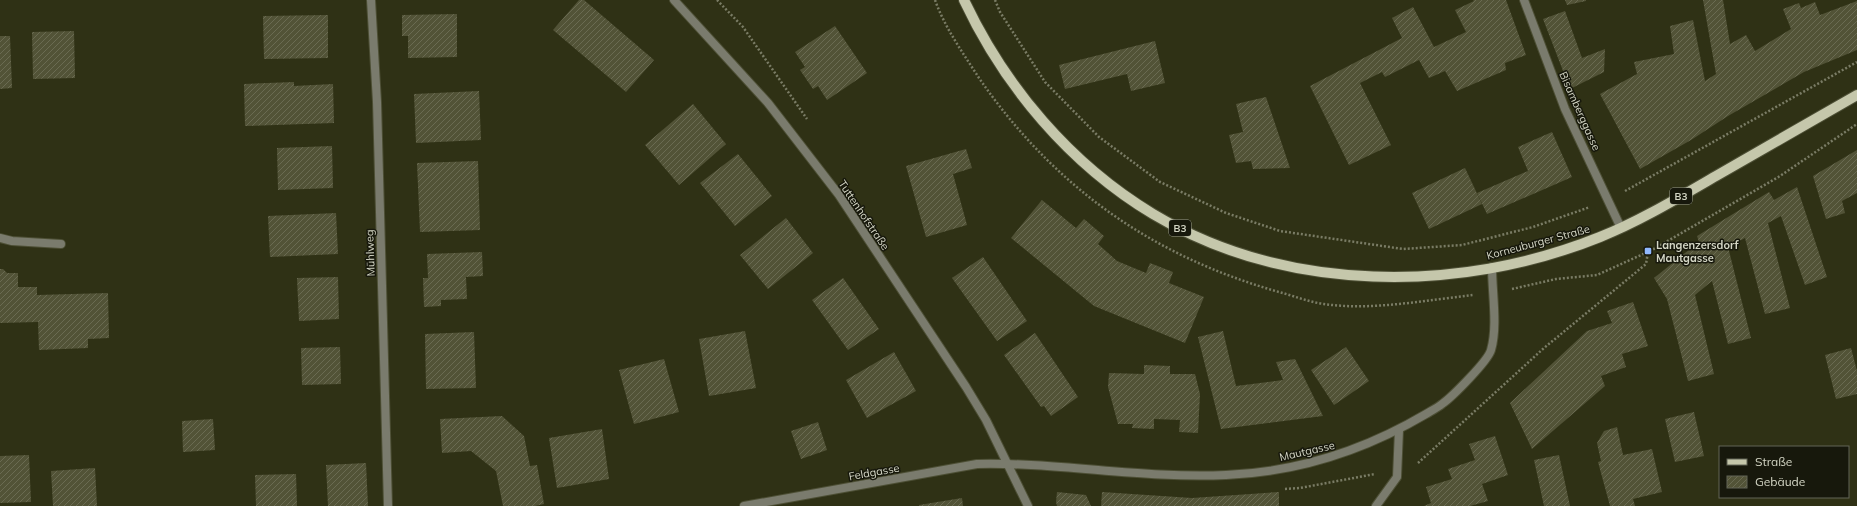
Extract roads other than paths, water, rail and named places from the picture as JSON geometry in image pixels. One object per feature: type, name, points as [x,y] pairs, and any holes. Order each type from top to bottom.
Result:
[{"type":"main road","name":"Korneuburger Straße","points":[[964,0],[984,39],[1012,83],[1058,138],[1079,158],[1126,196],[1153,214],[1210,241],[1258,258],[1324,272],[1378,277],[1440,276],[1492,267],[1573,246],[1622,228],[1668,204],[1857,95]]},
{"type":"street","name":"Mühlweg","points":[[371,0],[377,102],[388,506]]},
{"type":"street","name":"Tuttenhofstraße","points":[[674,0],[768,103],[839,195],[966,387],[986,420],[1028,506]]},
{"type":"street","name":"Bisamberggasse","points":[[1524,0],[1565,109],[1622,228]]},
{"type":"street","points":[[0,238],[12,241],[61,244]]},
{"type":"street","name":"Mautgasse","points":[[1008,463],[1187,475],[1226,475],[1254,473],[1297,466],[1337,456],[1399,430],[1443,404],[1476,371],[1491,352],[1494,332],[1492,267]]},
{"type":"street","points":[[1376,506],[1398,477],[1399,430]]},
{"type":"street","name":"Feldgasse","points":[[744,506],[977,464],[1008,463]]},
{"type":"place","name":"Langenzersdorf Mautgasse","points":[[1648,251]]}]
